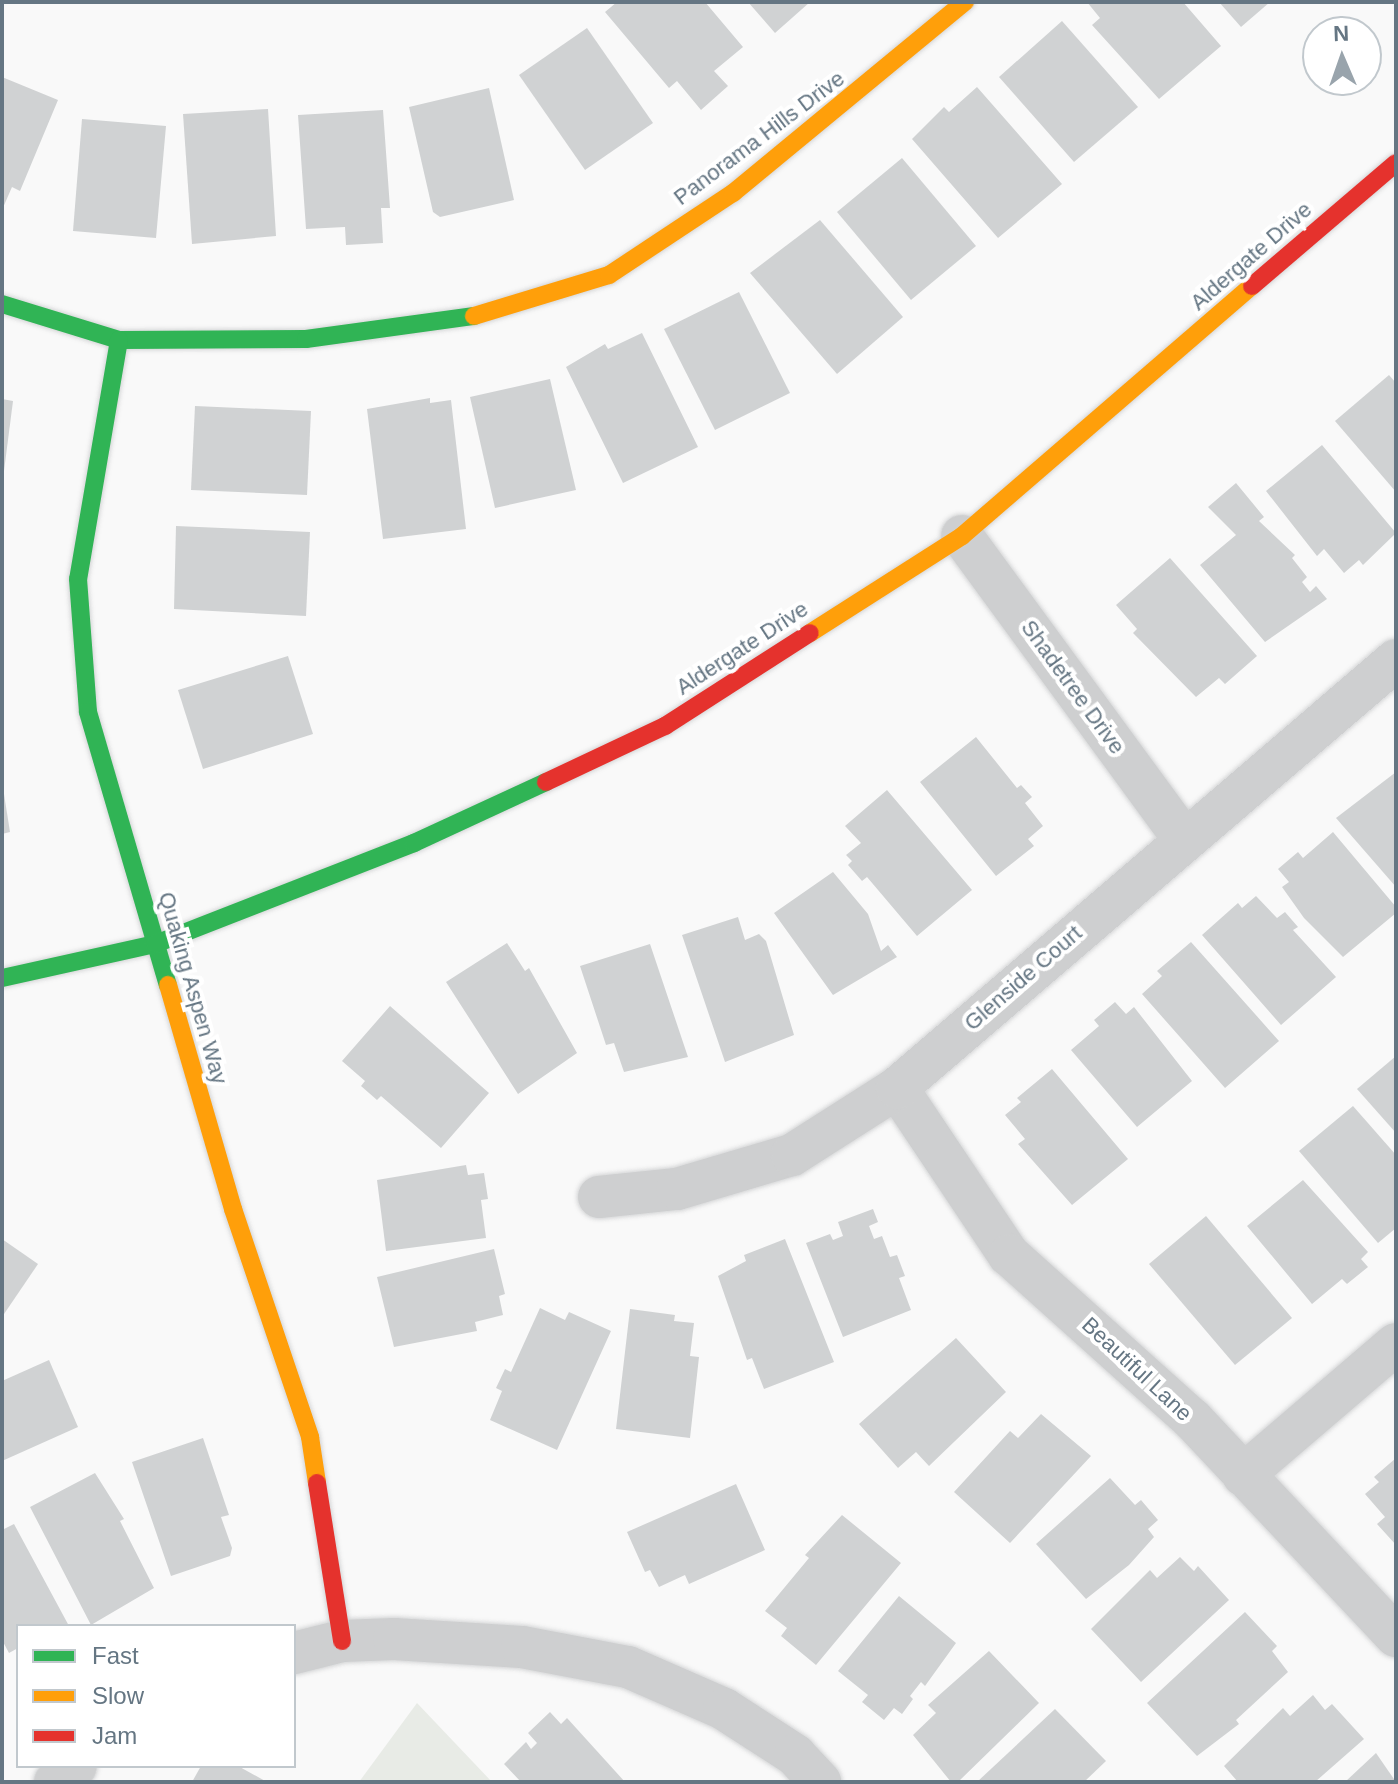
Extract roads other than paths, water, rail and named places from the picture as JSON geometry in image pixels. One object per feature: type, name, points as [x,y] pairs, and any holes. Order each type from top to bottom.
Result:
[{"type":"street","name":"Panorama Hills Drive","points":[[2,304],[119,340],[306,339],[459,321],[609,275],[733,193],[965,2]]},
{"type":"street","name":"Aldergate Drive","points":[[2,978],[155,944],[414,843],[665,726],[962,536],[1396,163]]},
{"type":"street","name":"Quaking Aspen Way","points":[[119,340],[78,579],[88,712],[233,1209],[310,1437],[342,1641]]},
{"type":"street","name":"Shadetree Drive","points":[[962,536],[1184,839]]},
{"type":"street","name":"Glenside Court","points":[[599,1197],[677,1189],[792,1155],[897,1088],[1396,660]]},
{"type":"street","name":"Beautiful Lane","points":[[897,1088],[1009,1255],[1181,1409],[1396,1636]]},
{"type":"street","points":[[1243,1475],[1396,1344]]},
{"type":"street","points":[[296,1652],[342,1641],[522,1647],[628,1667],[724,1709],[795,1755],[820,1782]]},
{"type":"street","points":[[55,1782],[73,1768]]}]
